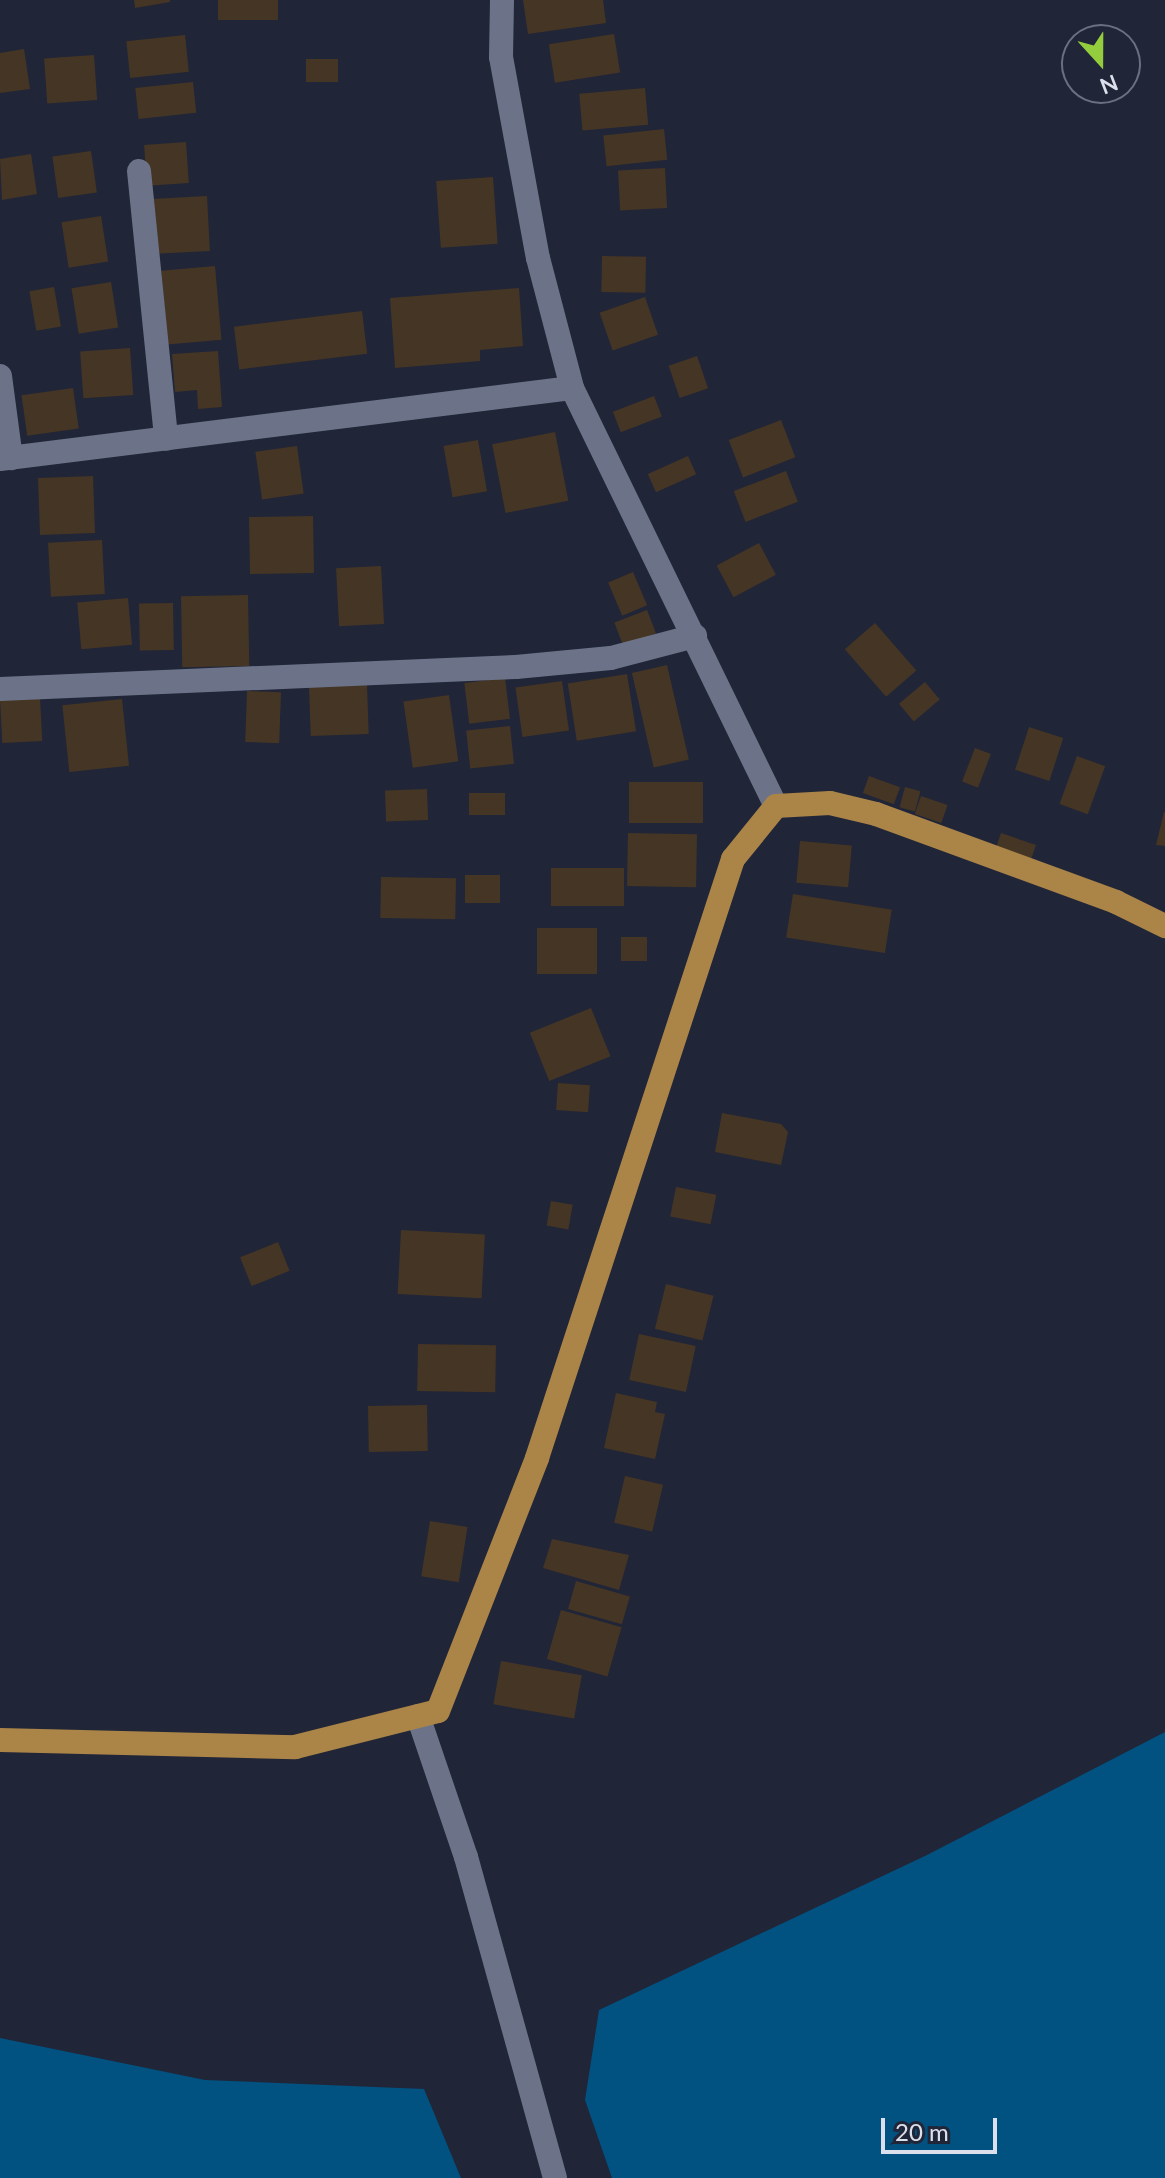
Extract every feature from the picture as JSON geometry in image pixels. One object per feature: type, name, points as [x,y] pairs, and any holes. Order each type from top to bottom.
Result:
[{"type":"main road","points":[[0,1740],[295,1747],[438,1711],[537,1458],[733,859],[776,806],[830,803],[876,814],[1116,902],[1165,926]]},
{"type":"street","points":[[502,0],[501,57],[524,181],[572,388],[776,806]]},
{"type":"street","points":[[139,171],[166,439]]},
{"type":"street","points":[[0,376],[6,459],[572,388]]},
{"type":"street","points":[[0,689],[516,667],[611,658],[695,636]]},
{"type":"street","points":[[418,1716],[466,1857],[555,2178]]},
{"type":"water","points":[[1165,1732],[1165,2178],[612,2178],[585,2100],[599,2010],[927,1855]]},
{"type":"water","points":[[0,2038],[205,2080],[424,2089],[461,2178],[0,2178]]},
{"type":"building","points":[[134,0],[170,0],[170,2],[135,8]]},
{"type":"building","points":[[218,0],[278,0],[278,20],[218,20]]},
{"type":"building","points":[[523,0],[603,0],[606,23],[528,34]]},
{"type":"building","points":[[614,34],[620,73],[555,83],[549,44]]},
{"type":"building","points":[[185,35],[189,72],[130,78],[126,41]]},
{"type":"building","points":[[24,49],[30,89],[0,93],[0,53]]},
{"type":"building","points":[[94,55],[97,100],[47,103],[44,58]]},
{"type":"building","points":[[306,59],[338,59],[338,82],[306,82]]},
{"type":"building","points":[[193,82],[196,113],[139,119],[135,88]]},
{"type":"building","points":[[645,88],[648,125],[582,131],[579,94]]},
{"type":"building","points":[[664,129],[667,160],[607,166],[603,135]]},
{"type":"building","points":[[186,142],[189,183],[147,186],[144,145]]},
{"type":"building","points":[[91,151],[97,193],[58,198],[52,156]]},
{"type":"building","points":[[31,154],[37,194],[2,200],[0,159]]},
{"type":"building","points":[[665,168],[667,208],[620,210],[618,170]]},
{"type":"building","points":[[493,177],[498,244],[441,248],[436,181]]},
{"type":"building","points":[[207,196],[210,251],[155,254],[152,199]]},
{"type":"building","points":[[101,216],[108,261],[69,268],[61,222]]},
{"type":"building","points":[[602,256],[646,257],[645,293],[601,292]]},
{"type":"building","points":[[215,266],[221,340],[168,344],[161,271]]},
{"type":"building","points":[[111,282],[118,327],[79,334],[71,288]]},
{"type":"building","points":[[54,287],[61,326],[36,331],[29,291]]},
{"type":"building","points":[[519,288],[523,346],[480,350],[480,361],[395,368],[390,298]]},
{"type":"building","points":[[645,297],[658,335],[613,350],[600,313]]},
{"type":"building","points":[[362,311],[367,354],[239,369],[234,327]]},
{"type":"building","points":[[130,348],[133,395],[83,398],[80,351]]},
{"type":"building","points":[[218,351],[222,407],[198,409],[197,390],[175,392],[172,354]]},
{"type":"building","points":[[697,356],[708,388],[680,398],[669,366]]},
{"type":"building","points":[[73,388],[79,429],[27,436],[22,395]]},
{"type":"building","points":[[654,396],[662,417],[621,432],[613,412]]},
{"type":"building","points":[[781,420],[795,457],[743,477],[729,440]]},
{"type":"building","points":[[555,432],[568,501],[506,513],[492,444]]},
{"type":"building","points":[[478,440],[487,491],[453,497],[444,446]]},
{"type":"building","points":[[297,446],[304,494],[262,499],[255,452]]},
{"type":"building","points":[[688,456],[696,474],[656,492],[648,474]]},
{"type":"building","points":[[786,471],[798,502],[746,522],[734,491]]},
{"type":"building","points":[[93,476],[95,533],[40,535],[38,478]]},
{"type":"building","points":[[313,516],[314,573],[250,574],[249,517]]},
{"type":"building","points":[[102,540],[105,594],[51,597],[48,543]]},
{"type":"building","points":[[759,543],[776,575],[734,597],[717,566]]},
{"type":"building","points":[[381,566],[384,624],[339,626],[336,568]]},
{"type":"building","points":[[633,572],[647,605],[622,616],[608,583]]},
{"type":"building","points":[[248,595],[249,666],[182,667],[181,596]]},
{"type":"building","points":[[128,598],[132,645],[81,649],[77,602]]},
{"type":"building","points":[[173,603],[174,650],[140,651],[139,604]]},
{"type":"building","points":[[647,610],[656,633],[623,646],[614,623]]},
{"type":"building","points":[[875,623],[916,671],[886,697],[845,649]]},
{"type":"building","points":[[667,665],[689,760],[654,768],[632,673]]},
{"type":"building","points":[[627,674],[636,731],[577,741],[568,683]]},
{"type":"building","points":[[505,678],[510,719],[469,724],[464,683]]},
{"type":"building","points":[[562,681],[569,731],[522,737],[515,688]]},
{"type":"building","points":[[925,682],[940,700],[914,721],[899,704]]},
{"type":"building","points":[[367,685],[369,734],[311,736],[309,687]]},
{"type":"building","points":[[247,691],[281,692],[279,743],[245,742]]},
{"type":"building","points":[[449,695],[458,761],[413,768],[403,701]]},
{"type":"building","points":[[40,698],[42,741],[2,743],[0,700]]},
{"type":"building","points":[[122,699],[129,766],[69,772],[62,705]]},
{"type":"building","points":[[510,726],[514,764],[470,768],[466,731]]},
{"type":"building","points":[[1029,727],[1063,738],[1049,781],[1015,770]]},
{"type":"building","points":[[975,748],[991,754],[978,788],[962,782]]},
{"type":"building","points":[[1077,756],[1105,766],[1088,814],[1060,804]]},
{"type":"building","points":[[869,776],[900,787],[894,804],[863,793]]},
{"type":"building","points":[[629,782],[703,782],[703,823],[629,823]]},
{"type":"building","points":[[905,787],[920,791],[915,811],[900,807]]},
{"type":"building","points":[[427,789],[428,820],[386,821],[385,790]]},
{"type":"building","points":[[469,793],[505,793],[505,815],[469,815]]},
{"type":"building","points":[[921,796],[947,805],[941,823],[915,814]]},
{"type":"building","points":[[1165,812],[1165,846],[1156,845]]},
{"type":"building","points":[[628,833],[697,834],[696,887],[627,886]]},
{"type":"building","points":[[1001,833],[1036,845],[1029,864],[994,852]]},
{"type":"building","points":[[800,841],[852,846],[848,887],[796,883]]},
{"type":"building","points":[[551,868],[624,868],[624,906],[551,906]]},
{"type":"building","points":[[465,875],[500,875],[500,903],[465,903]]},
{"type":"building","points":[[381,877],[456,878],[455,919],[380,918]]},
{"type":"building","points":[[793,894],[892,910],[885,953],[786,937]]},
{"type":"building","points":[[537,928],[597,928],[597,974],[537,974]]},
{"type":"building","points":[[621,937],[647,937],[647,961],[621,961]]},
{"type":"building","points":[[591,1008],[610,1056],[549,1081],[530,1033]]},
{"type":"building","points":[[558,1083],[590,1085],[588,1112],[556,1110]]},
{"type":"building","points":[[722,1113],[781,1124],[788,1132],[781,1165],[715,1152]]},
{"type":"building","points":[[676,1187],[716,1195],[711,1224],[670,1216]]},
{"type":"building","points":[[551,1201],[573,1205],[568,1229],[547,1226]]},
{"type":"building","points":[[401,1230],[485,1234],[482,1298],[398,1294]]},
{"type":"building","points":[[278,1242],[290,1271],[252,1286],[240,1257]]},
{"type":"building","points":[[666,1284],[714,1296],[702,1340],[655,1329]]},
{"type":"building","points":[[639,1334],[696,1346],[686,1392],[629,1380]]},
{"type":"building","points":[[418,1344],[496,1345],[495,1392],[417,1391]]},
{"type":"building","points":[[616,1393],[657,1402],[655,1412],[665,1414],[655,1459],[604,1448]]},
{"type":"building","points":[[427,1405],[428,1451],[369,1452],[368,1406]]},
{"type":"building","points":[[625,1476],[663,1485],[652,1532],[614,1523]]},
{"type":"building","points":[[430,1521],[468,1527],[459,1582],[421,1576]]},
{"type":"building","points":[[552,1539],[629,1555],[619,1590],[543,1568]]},
{"type":"building","points":[[576,1581],[630,1596],[622,1624],[568,1609]]},
{"type":"building","points":[[561,1610],[622,1627],[608,1676],[547,1659]]},
{"type":"building","points":[[501,1661],[582,1675],[574,1719],[493,1704]]}]
